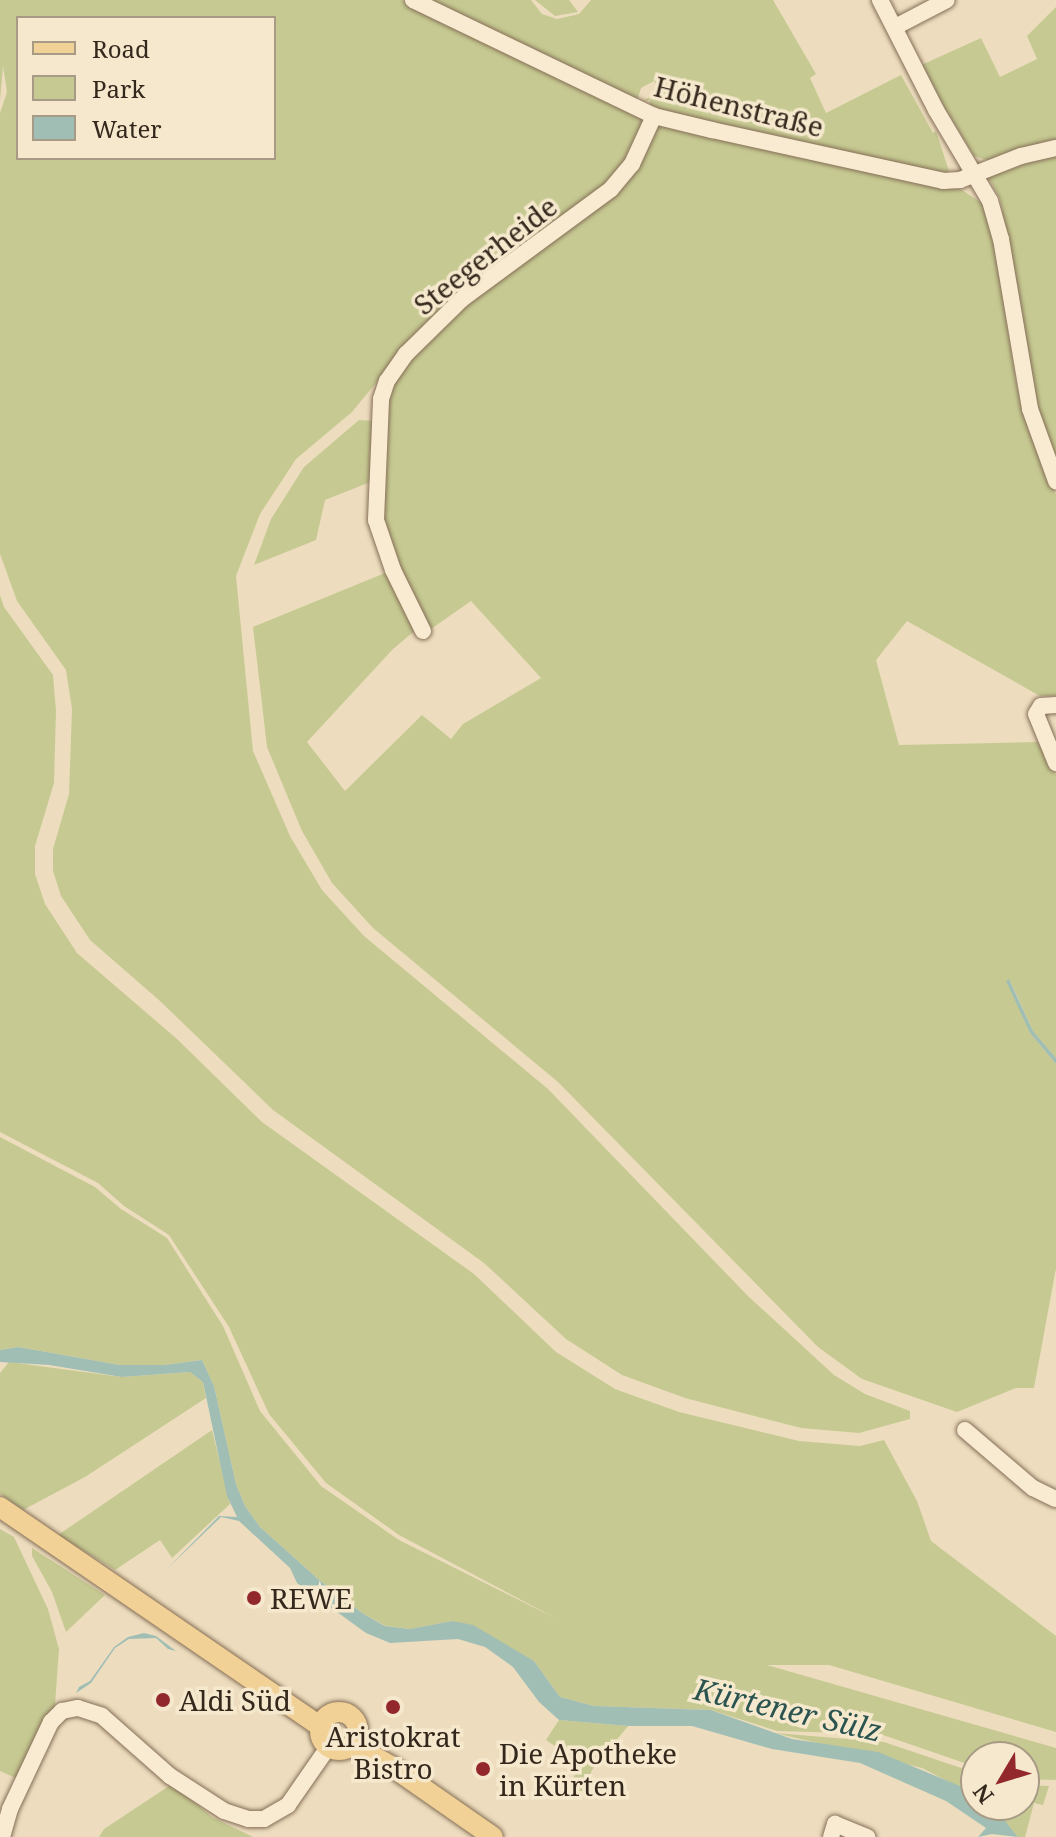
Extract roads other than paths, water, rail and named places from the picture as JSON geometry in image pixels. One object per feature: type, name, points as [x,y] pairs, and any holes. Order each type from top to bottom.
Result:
[{"type":"main road","points":[[0,1507],[320,1726]]},
{"type":"main road","points":[[334,1712],[349,1715],[358,1727],[352,1744],[339,1750],[329,1746],[320,1735],[320,1726],[334,1712]]},
{"type":"main road","points":[[352,1744],[391,1766],[493,1837]]},
{"type":"street","name":"Höhenstraße","points":[[413,0],[654,116],[943,181],[960,180],[1056,148]]},
{"type":"street","points":[[880,0],[897,26],[915,70],[976,173],[997,220],[1030,409],[1056,481]]},
{"type":"street","points":[[897,26],[947,0]]},
{"type":"street","name":"Steegerheide","points":[[423,631],[385,552],[376,520],[381,399],[387,381],[406,354],[462,299],[611,189],[632,164],[654,116]]},
{"type":"street","points":[[1056,705],[1041,706],[1036,714],[1056,763]]},
{"type":"street","points":[[965,1430],[1033,1488],[1056,1499]]},
{"type":"street","points":[[2,1837],[10,1809],[51,1722],[62,1711],[78,1708],[102,1716],[170,1776],[224,1811],[249,1819],[264,1819],[288,1805],[329,1746]]},
{"type":"street","points":[[831,1837],[835,1824],[868,1837]]},
{"type":"water","points":[[1009,979],[1033,1031],[1056,1058],[1056,1064],[1030,1033],[1006,981]]},
{"type":"water","points":[[18,1347],[120,1365],[164,1365],[202,1360],[214,1386],[236,1484],[245,1506],[260,1527],[318,1579],[362,1613],[385,1626],[410,1629],[452,1621],[473,1625],[534,1661],[560,1697],[594,1706],[711,1710],[792,1739],[878,1752],[960,1786],[960,1810],[946,1801],[860,1763],[772,1749],[692,1726],[628,1726],[559,1720],[539,1702],[513,1667],[485,1647],[458,1639],[390,1643],[366,1633],[297,1583],[290,1568],[239,1521],[221,1517],[166,1570],[219,1516],[237,1517],[227,1496],[203,1382],[190,1372],[122,1377],[49,1365],[0,1362],[0,1350]]},
{"type":"water","points":[[144,1633],[156,1636],[176,1651],[168,1649],[156,1638],[129,1639],[115,1648],[91,1683],[76,1693],[79,1687],[90,1681],[114,1647],[128,1637]]},
{"type":"water","points":[[976,1821],[1005,1821],[1018,1837],[992,1834],[978,1837],[986,1828]]},
{"type":"place","name":"REWE","points":[[254,1598]]},
{"type":"place","name":"Aldi Süd","points":[[163,1700]]},
{"type":"place","name":"Aristokrat Bistro","points":[[393,1707]]},
{"type":"place","name":"Die Apotheke in Kürten","points":[[483,1769]]},
{"type":"water label","name":"Kürtener Sülz","points":[[788,1710]]}]
